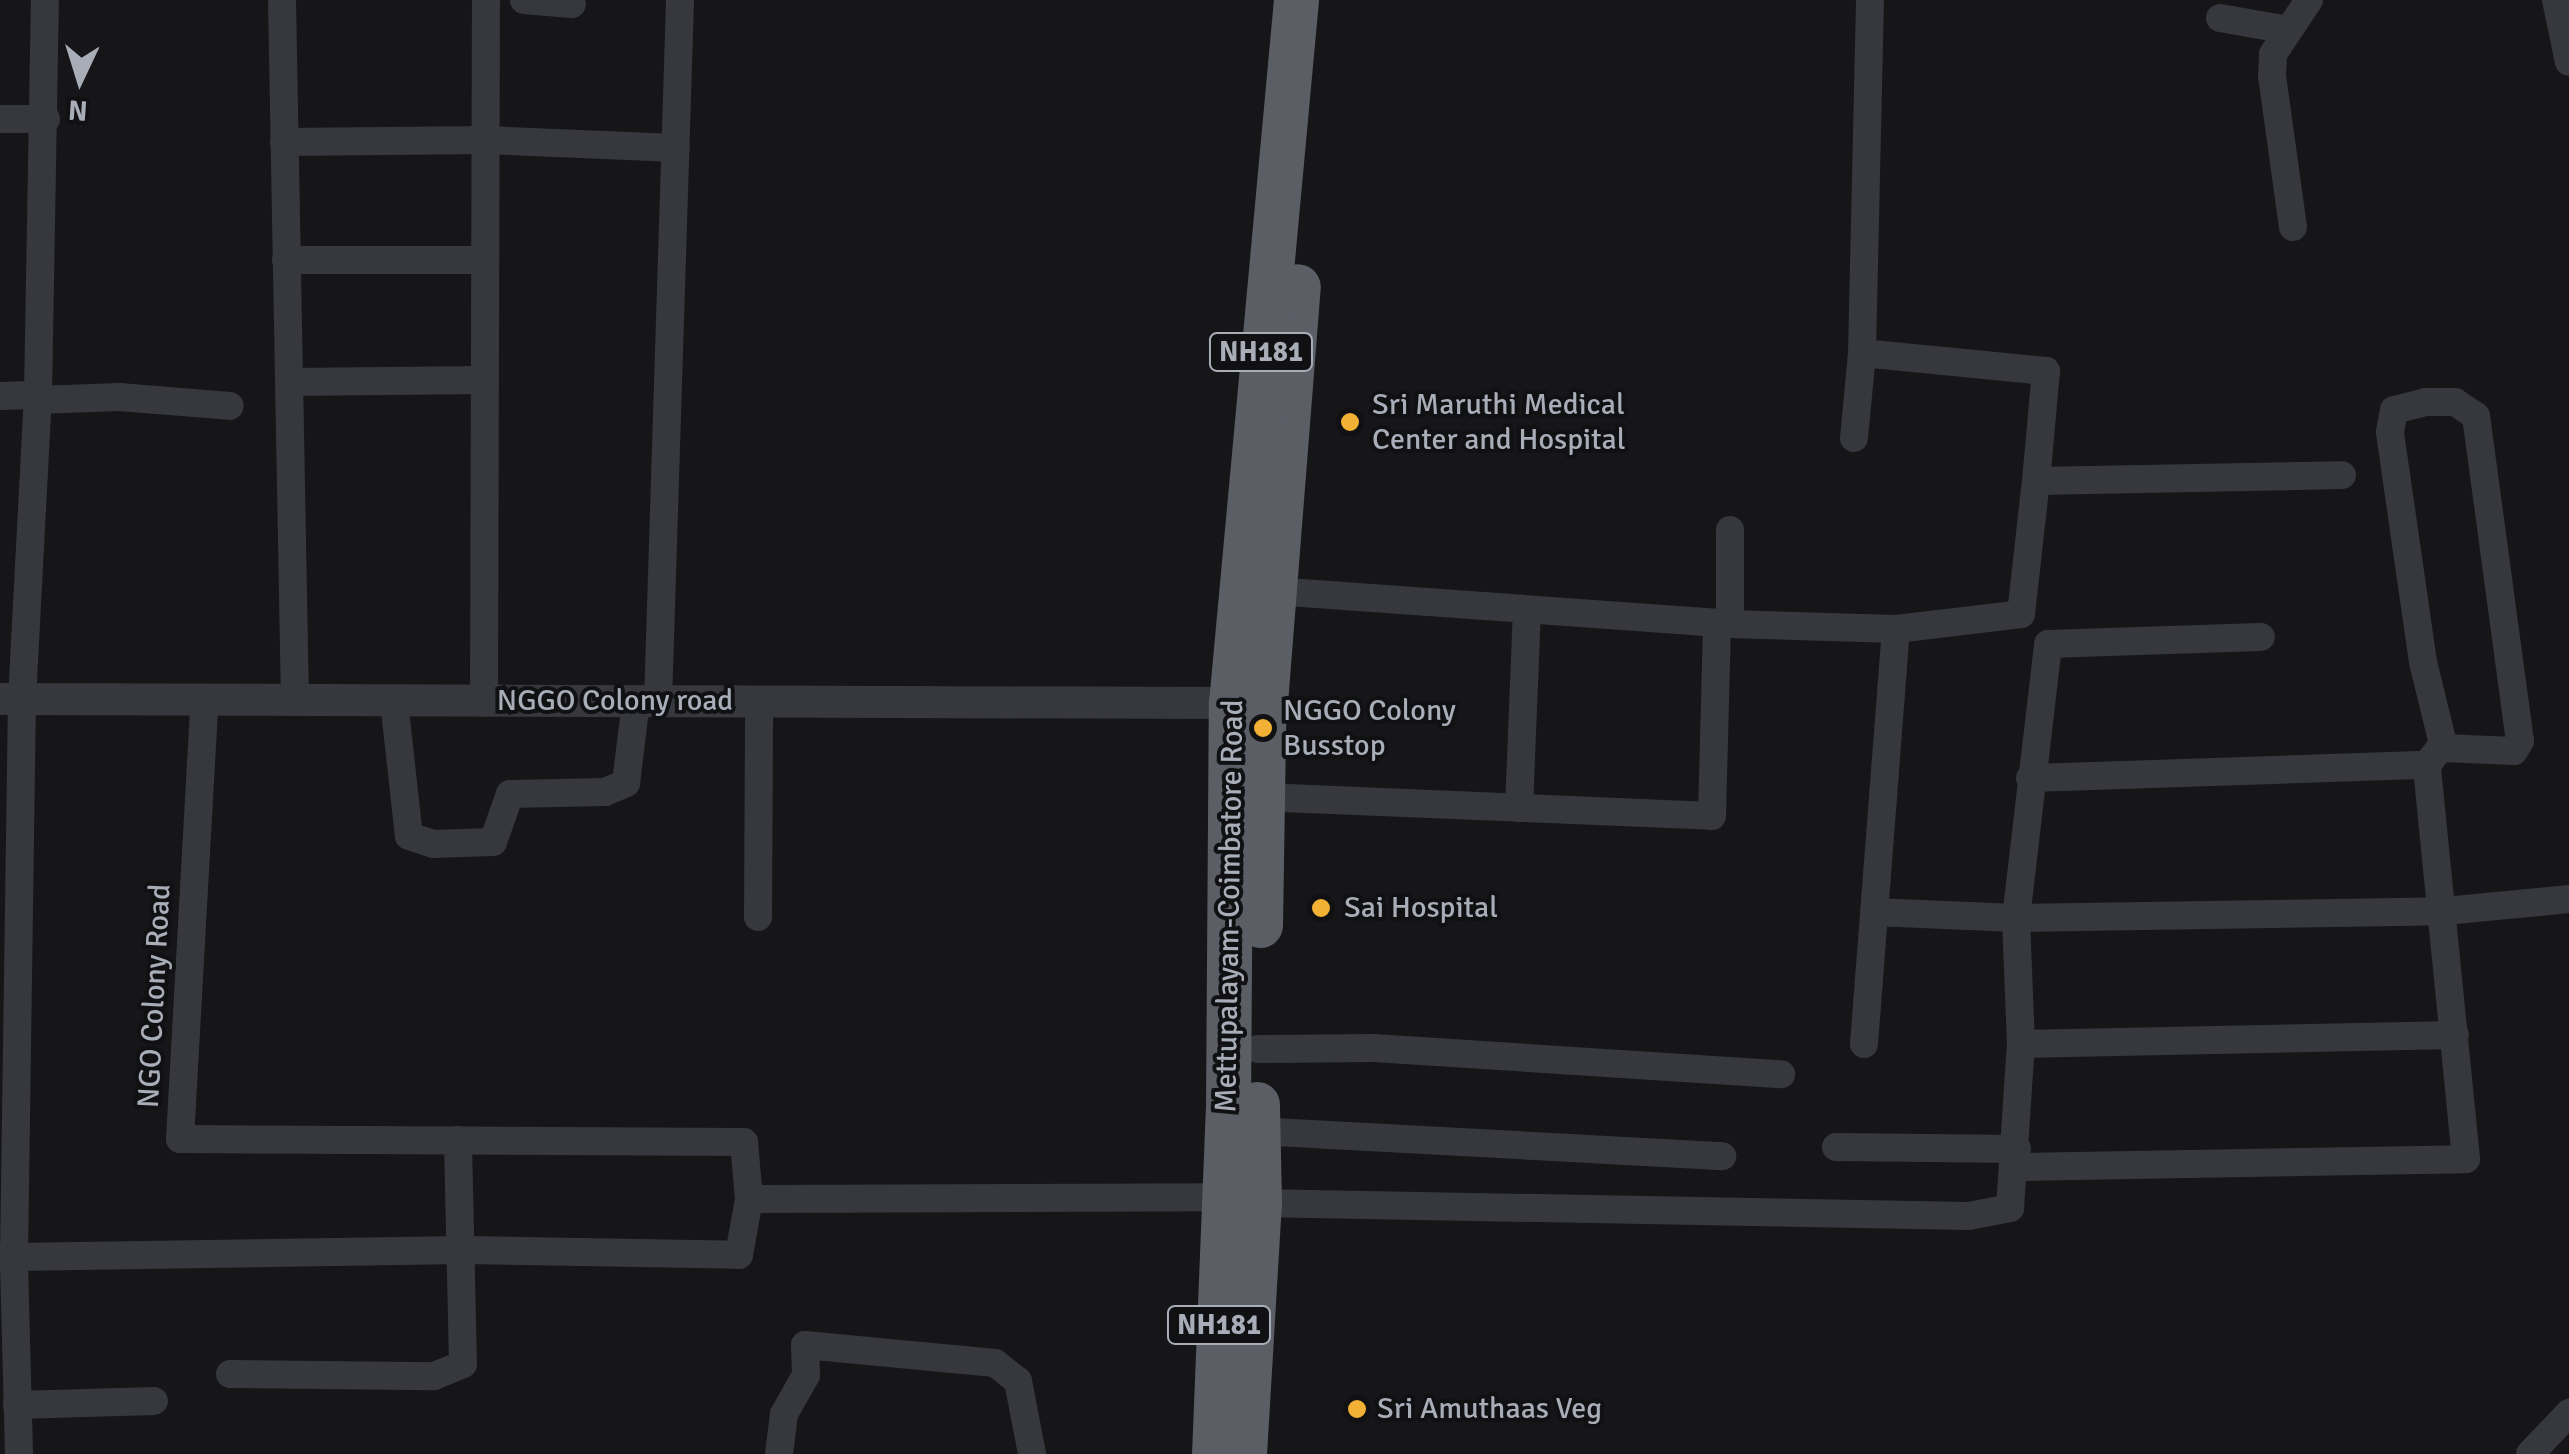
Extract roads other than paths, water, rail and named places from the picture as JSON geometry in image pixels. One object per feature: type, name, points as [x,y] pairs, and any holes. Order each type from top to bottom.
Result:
[{"type":"highway","name":"Mettupalayam-Coimbatore Road","points":[[1214,1454],[1242,1200],[1248,703],[1296,0]]},
{"type":"highway","name":"NH181","points":[[1244,1454],[1242,1200],[1257,1132],[1262,797],[1248,703],[1274,591],[1324,0]]},
{"type":"street","points":[[18,1454],[7,1257],[11,700],[38,397],[46,120],[45,0]]},
{"type":"street","points":[[282,0],[294,700]]},
{"type":"street","points":[[484,701],[486,0]]},
{"type":"street","points":[[524,0],[572,4]]},
{"type":"street","points":[[394,700],[408,836],[432,844],[492,842],[510,794],[604,792],[626,783],[647,702],[680,0]]},
{"type":"street","points":[[1854,438],[1862,353],[1870,0]]},
{"type":"street","points":[[2293,227],[2272,76],[2273,54],[2308,0]]},
{"type":"street","points":[[2556,0],[2569,62]]},
{"type":"street","points":[[2220,18],[2288,30]]},
{"type":"street","points":[[0,118],[46,120]]},
{"type":"street","points":[[284,142],[486,140],[676,148]]},
{"type":"street","points":[[286,260],[485,260]]},
{"type":"street","points":[[1274,591],[1724,624],[1896,628],[2021,614],[2046,371],[1862,353]]},
{"type":"street","points":[[288,382],[485,380]]},
{"type":"street","points":[[0,396],[119,397],[230,406]]},
{"type":"street","points":[[1836,1146],[2017,1158],[2466,1159],[2435,756],[2390,432],[2394,410],[2425,402],[2455,402],[2476,416],[2520,741],[2514,752],[2435,756],[2030,778]]},
{"type":"street","points":[[2036,481],[2342,475]]},
{"type":"street","points":[[1262,797],[1712,816],[1730,530]]},
{"type":"street","points":[[1518,808],[1527,610]]},
{"type":"street","points":[[1864,1044],[1896,628]]},
{"type":"street","points":[[749,1198],[1242,1200],[1970,1216],[2010,1208],[2017,1158],[2021,1044],[2016,918],[2048,644],[2261,637]]},
{"type":"street","name":"NGO Colony Road","points":[[205,698],[180,1139],[458,1140]]},
{"type":"street","name":"NGGO Colony road","points":[[11,700],[1248,703]]},
{"type":"street","points":[[758,917],[759,702]]},
{"type":"street","points":[[1874,912],[2016,918],[2445,911],[2569,898]]},
{"type":"street","points":[[2021,1044],[2455,1035]]},
{"type":"street","points":[[1258,1049],[1374,1048],[1780,1074]]},
{"type":"street","points":[[1257,1132],[1722,1156]]},
{"type":"street","points":[[7,1257],[463,1250],[739,1255],[749,1198],[744,1142],[458,1140],[463,1250],[463,1364],[434,1376],[230,1374]]},
{"type":"street","points":[[778,1454],[784,1414],[806,1375],[805,1345],[995,1364],[1018,1381],[1032,1454]]},
{"type":"street","points":[[17,1405],[154,1401]]},
{"type":"street","points":[[2530,1454],[2569,1413]]},
{"type":"place","name":"Sri Maruthi Medical Center and Hospital","points":[[1350,422]]},
{"type":"place","name":"NGGO Colony Busstop","points":[[1263,728]]},
{"type":"place","name":"Sai Hospital","points":[[1321,908]]},
{"type":"place","name":"Sri Amuthaas Veg","points":[[1357,1409]]}]
